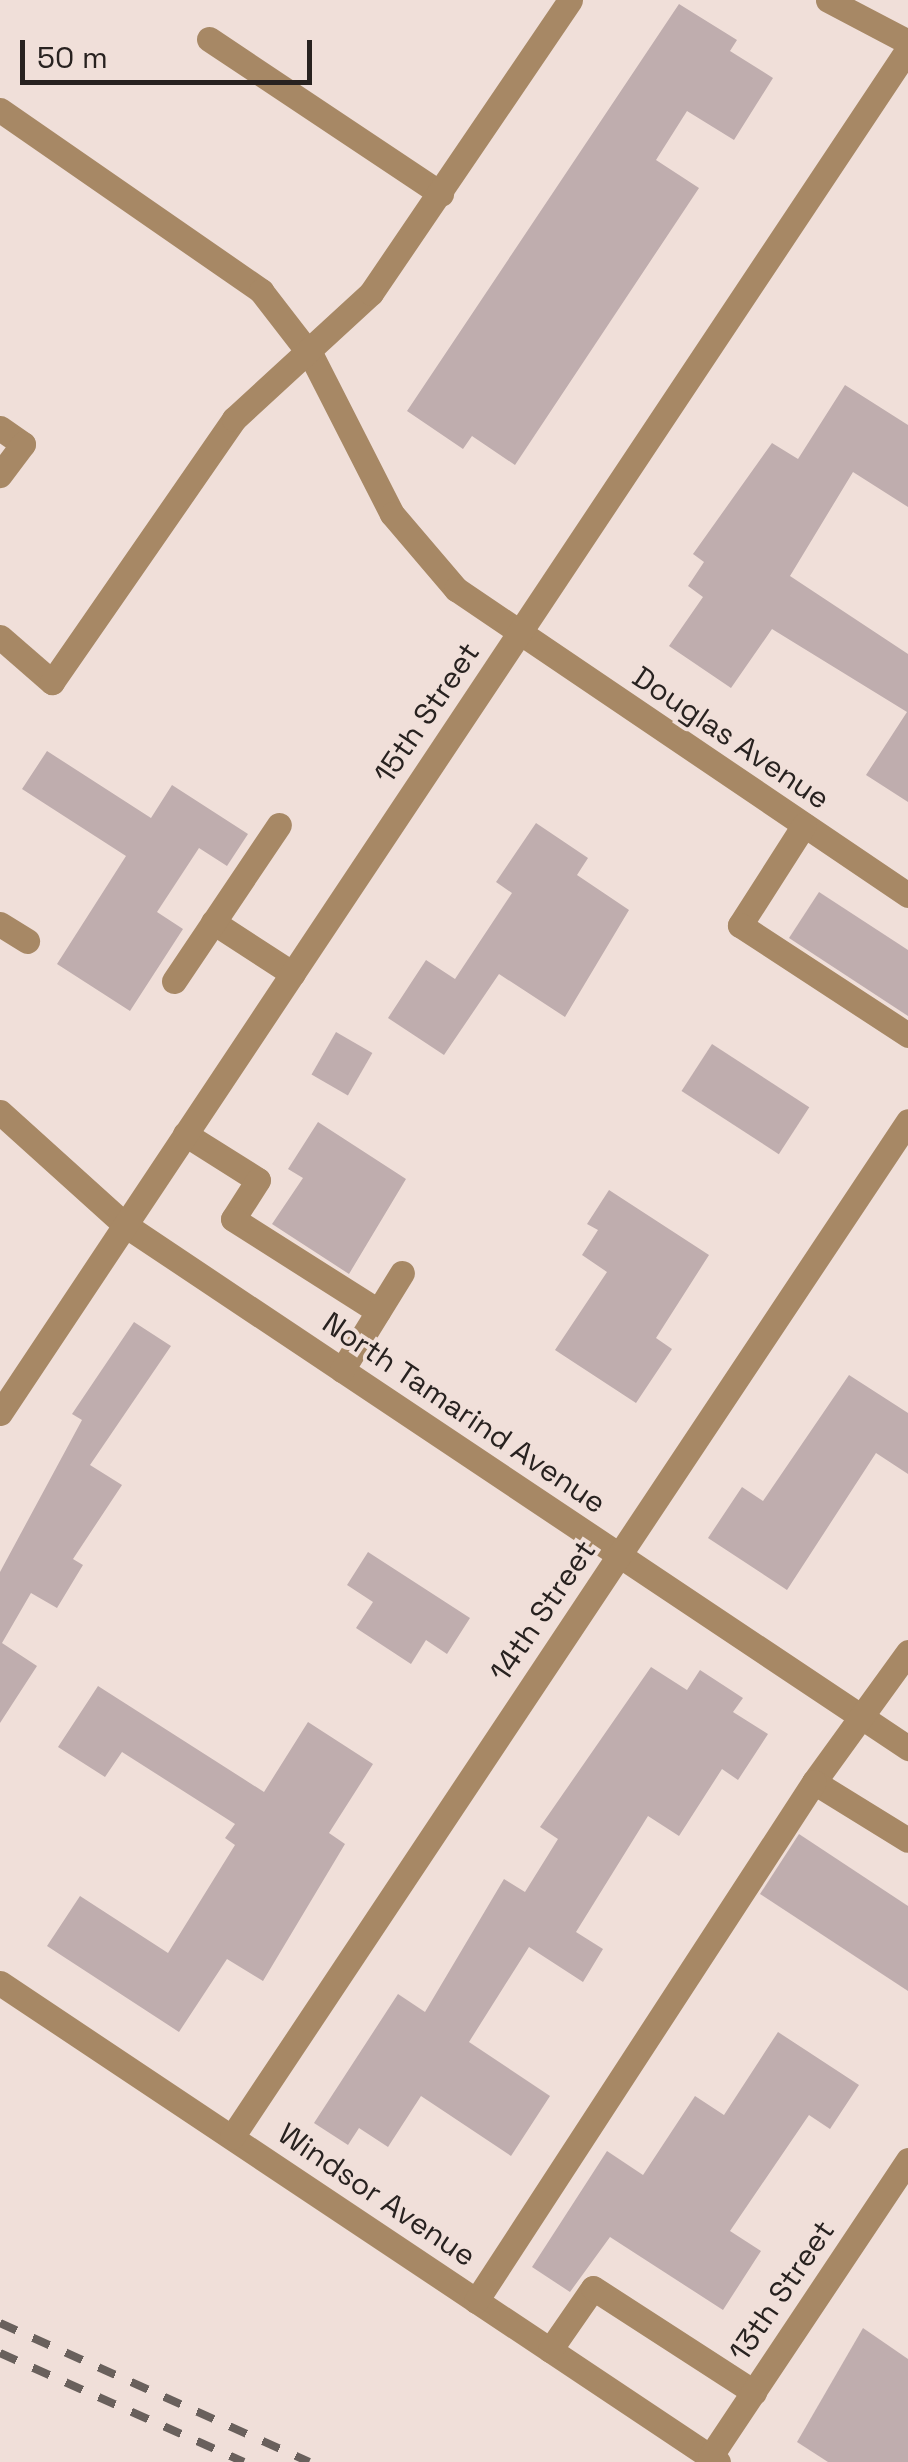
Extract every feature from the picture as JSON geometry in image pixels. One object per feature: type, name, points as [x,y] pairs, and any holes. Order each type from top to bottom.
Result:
[{"type":"street","points":[[0,637],[52,682],[234,419],[312,357],[372,293],[570,0]]},
{"type":"street","points":[[828,0],[908,46]]},
{"type":"street","points":[[209,40],[441,194]]},
{"type":"street","name":"15th Street","points":[[0,1414],[908,46]]},
{"type":"street","name":"Douglas Avenue","points":[[0,110],[237,267],[312,357],[414,545],[518,635],[908,894]]},
{"type":"street","points":[[0,428],[22,444],[0,475]]},
{"type":"street","points":[[174,981],[278,825]]},
{"type":"street","points":[[804,826],[740,926],[908,1036]]},
{"type":"street","points":[[213,922],[292,974]]},
{"type":"street","points":[[2,928],[27,941]]},
{"type":"street","name":"North Tamarind Avenue","points":[[0,1112],[125,1225],[908,1748]]},
{"type":"street","name":"14th Street","points":[[232,2138],[908,1121]]},
{"type":"street","points":[[186,1134],[258,1180],[233,1219],[378,1311]]},
{"type":"street","points":[[342,1370],[402,1273]]},
{"type":"street","points":[[476,2301],[814,1782],[908,1652]]},
{"type":"street","points":[[814,1782],[908,1840]]},
{"type":"street","name":"Windsor Avenue","points":[[0,1983],[714,2460]]},
{"type":"street","name":"13th Street","points":[[714,2460],[754,2392],[908,2160]]},
{"type":"street","points":[[550,2350],[593,2288],[754,2392]]},
{"type":"building","points":[[679,4],[737,40],[730,51],[773,78],[734,140],[687,111],[656,160],[699,188],[515,465],[472,436],[463,449],[407,411]]},
{"type":"building","points":[[845,385],[908,425],[908,507],[853,472],[790,576],[908,654],[908,802],[866,775],[907,712],[772,629],[731,688],[669,646],[703,597],[688,586],[704,562],[693,554],[772,443],[798,459]]},
{"type":"building","points":[[47,751],[151,818],[172,785],[248,834],[227,866],[199,848],[157,912],[183,929],[130,1011],[57,964],[126,856],[22,789]]},
{"type":"building","points":[[536,823],[588,858],[577,875],[629,910],[565,1017],[499,974],[444,1055],[388,1018],[426,960],[455,979],[512,893],[496,882]]},
{"type":"building","points":[[819,892],[908,950],[908,1016],[789,938]]},
{"type":"building","points":[[336,1032],[372,1053],[348,1095],[312,1074]]},
{"type":"building","points":[[712,1044],[809,1107],[779,1154],[682,1091]]},
{"type":"building","points":[[318,1122],[406,1179],[349,1274],[272,1224],[303,1178],[288,1169]]},
{"type":"building","points":[[609,1190],[709,1255],[656,1338],[672,1349],[636,1403],[555,1350],[607,1272],[582,1255],[598,1230],[587,1224]]},
{"type":"building","points":[[134,1322],[171,1346],[90,1465],[122,1485],[73,1559],[83,1565],[57,1608],[31,1593],[2,1643],[37,1666],[0,1723],[0,1572],[82,1420],[72,1414]]},
{"type":"building","points":[[849,1375],[908,1413],[908,1474],[876,1453],[787,1590],[708,1538],[742,1487],[763,1501]]},
{"type":"building","points":[[368,1552],[470,1618],[447,1654],[426,1640],[411,1664],[356,1628],[373,1602],[347,1585]]},
{"type":"building","points":[[651,1667],[687,1690],[700,1670],[743,1698],[733,1712],[768,1734],[738,1780],[722,1769],[679,1836],[648,1816],[576,1932],[603,1949],[583,1982],[529,1947],[469,2042],[550,2096],[511,2156],[421,2096],[388,2147],[359,2128],[348,2145],[314,2123],[398,1994],[425,2012],[504,1879],[525,1892],[558,1839],[540,1827]]},
{"type":"building","points":[[98,1686],[264,1792],[308,1722],[373,1764],[329,1833],[345,1844],[263,1981],[227,1959],[179,2032],[47,1946],[80,1896],[168,1953],[235,1845],[225,1838],[235,1824],[122,1752],[105,1777],[58,1747]]},
{"type":"building","points":[[799,1834],[908,1906],[908,1991],[760,1894]]},
{"type":"building","points":[[778,2032],[859,2085],[830,2129],[809,2115],[730,2231],[761,2251],[723,2310],[610,2237],[570,2292],[532,2267],[607,2151],[643,2175],[695,2096],[724,2115]]},
{"type":"building","points":[[863,2328],[908,2359],[908,2462],[828,2462],[797,2442]]},
{"type":"railway","points":[[0,2323],[309,2462]]},
{"type":"railway","points":[[0,2353],[244,2462]]}]
